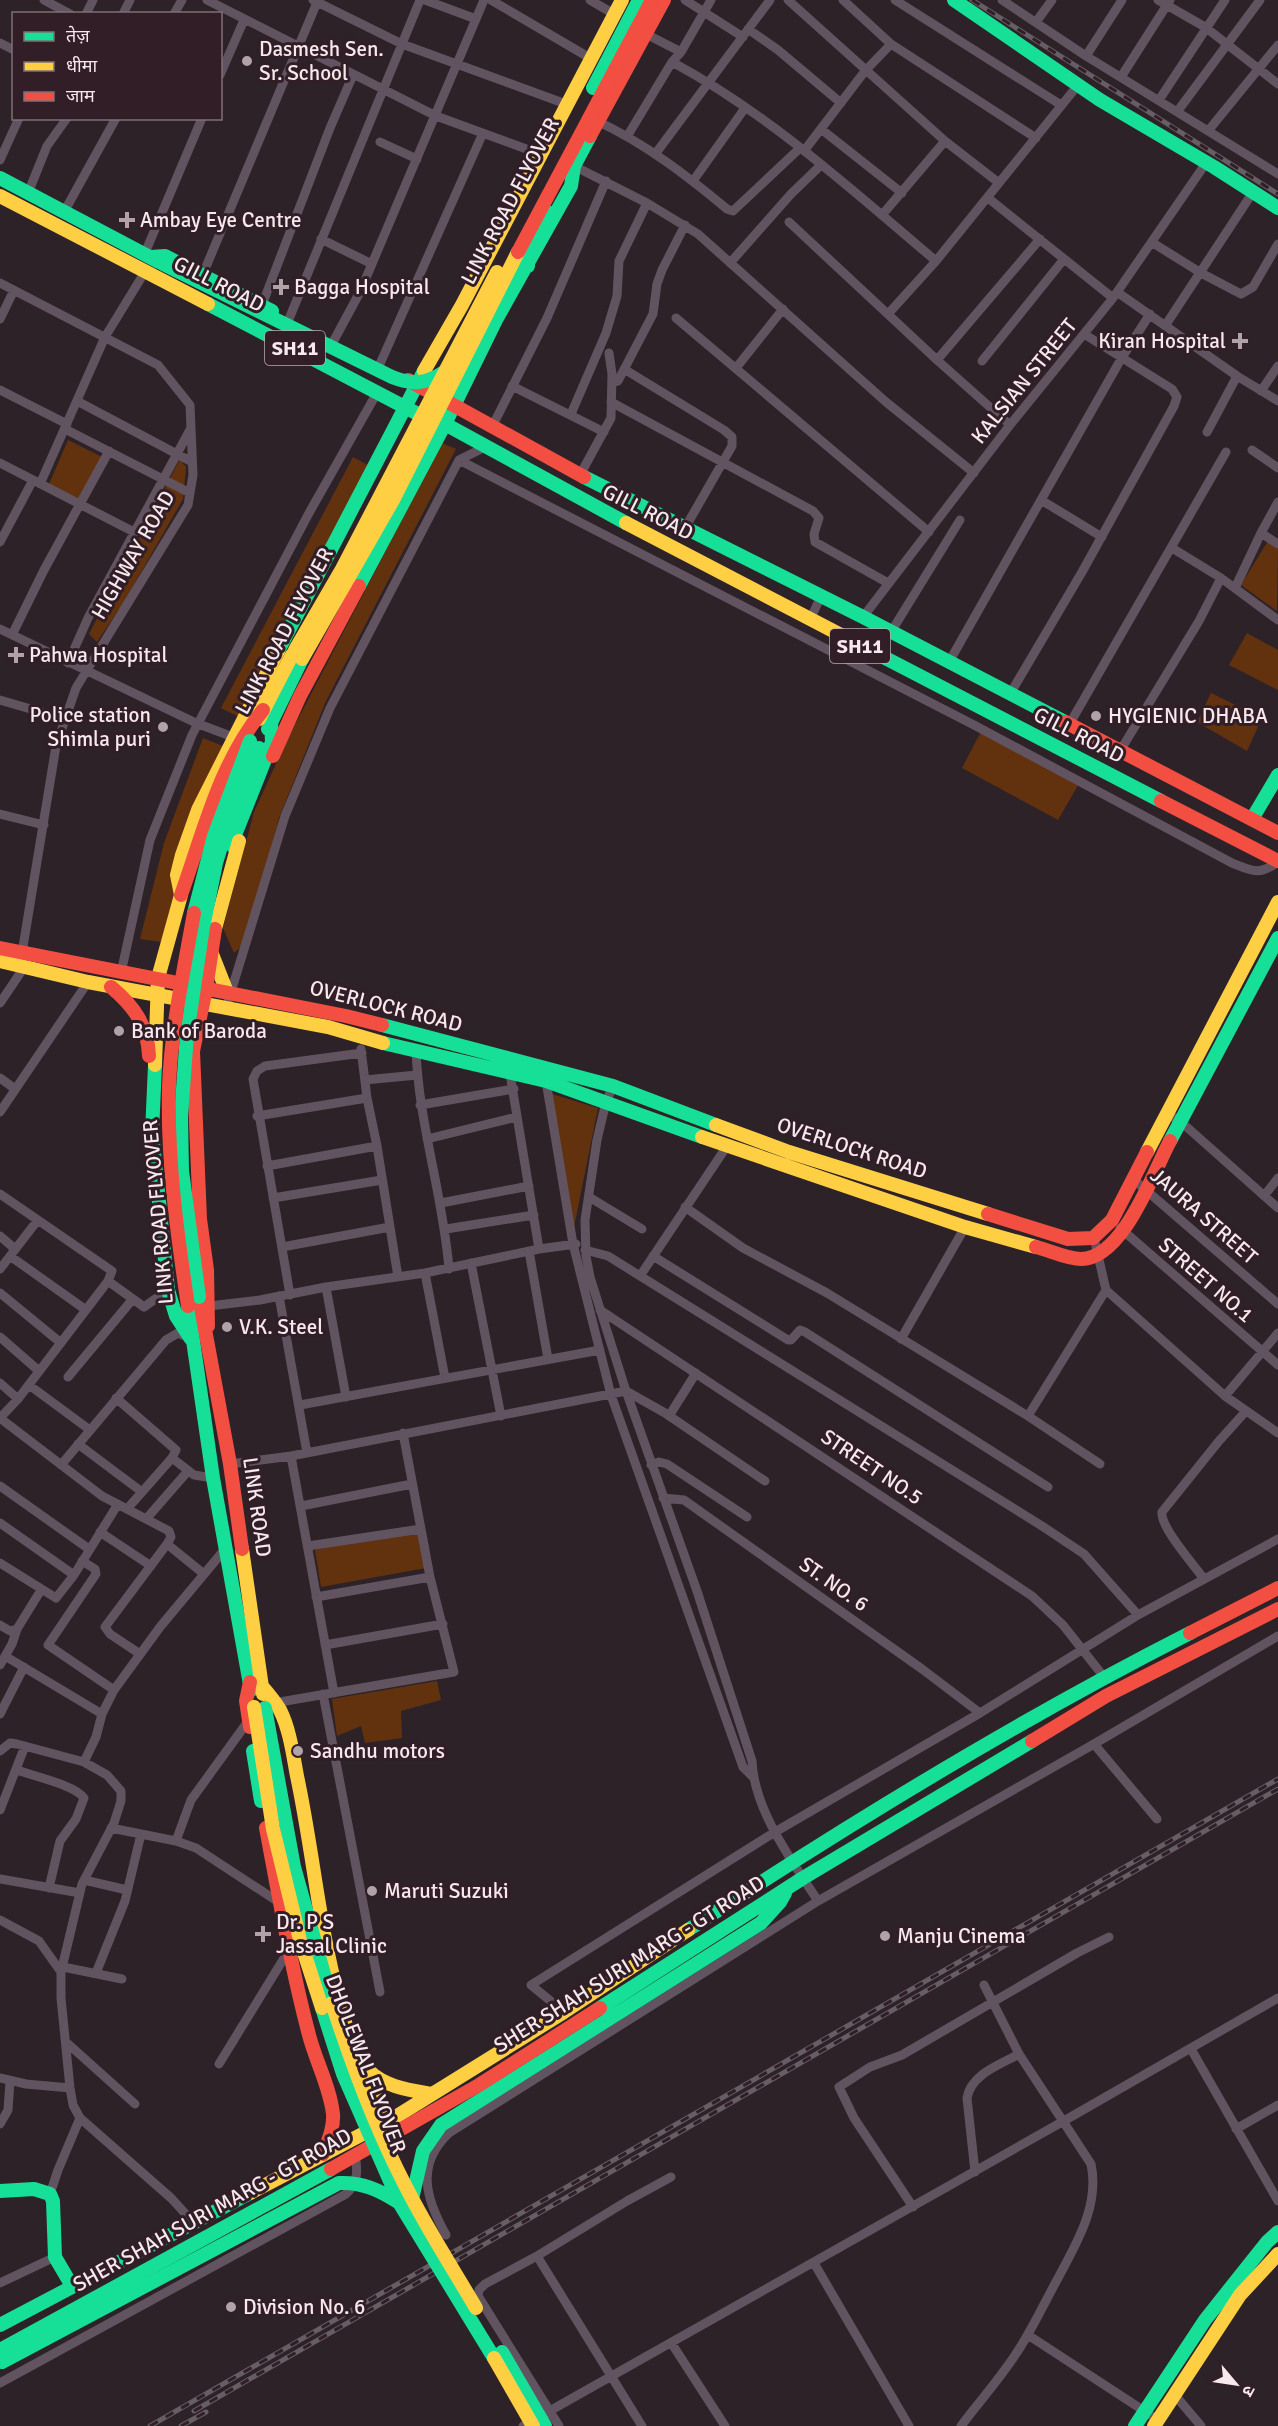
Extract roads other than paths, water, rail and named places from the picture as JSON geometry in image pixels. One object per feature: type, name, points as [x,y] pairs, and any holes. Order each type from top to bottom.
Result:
[{"type":"main road","points":[[181,895],[177,875],[182,855],[198,810],[233,737],[417,384],[462,305],[622,0]]},
{"type":"main road","name":"LINK ROAD FLYOVER","points":[[207,1336],[177,1235],[170,1164],[169,1097],[172,1049],[192,923],[204,869],[229,791],[342,568],[639,0]]},
{"type":"main road","name":"LINK ROAD FLYOVER","points":[[267,716],[393,500],[559,172],[652,0]]},
{"type":"main road","points":[[235,845],[300,696],[445,424],[497,318],[571,186],[574,166],[664,0]]},
{"type":"main road","points":[[954,0],[1078,84],[1278,208]]},
{"type":"main road","points":[[528,266],[527,255],[557,187],[559,172]]},
{"type":"main road","name":"GILL ROAD","points":[[0,178],[151,261],[418,414],[445,424],[571,495],[1278,861]]},
{"type":"main road","name":"GILL ROAD","points":[[0,196],[151,261],[165,256],[203,274],[417,384],[580,476],[863,617],[1278,833]]},
{"type":"main road","points":[[151,261],[406,383],[428,382],[445,372]]},
{"type":"main road","points":[[191,1339],[176,1316],[168,1290],[152,1142],[159,978],[181,895],[218,790],[249,725],[267,716],[272,742],[235,845],[215,926],[204,1004],[193,1051],[200,1219],[199,1303]]},
{"type":"main road","points":[[1252,819],[1278,775]]},
{"type":"main road","points":[[1098,1256],[1112,1245],[1146,1190],[1173,1117],[1214,1022],[1278,902]]},
{"type":"main road","points":[[1094,1238],[1112,1220],[1134,1179],[1228,1029],[1278,937]]},
{"type":"main road","points":[[0,948],[24,960]]},
{"type":"main road","points":[[212,954],[228,992]]},
{"type":"main road","points":[[0,961],[24,960]]},
{"type":"main road","name":"OVERLOCK ROAD","points":[[24,960],[159,978],[346,1016],[613,1086],[789,1152],[867,1177],[1068,1239],[1081,1241],[1094,1238]]},
{"type":"main road","name":"OVERLOCK ROAD","points":[[24,960],[88,982],[328,1027],[361,1038],[546,1081],[606,1102],[645,1119],[965,1227],[1057,1254],[1080,1258],[1098,1256]]},
{"type":"main road","points":[[107,984],[127,1000],[142,1019],[150,1048],[148,1114],[149,1135],[152,1142]]},
{"type":"main road","name":"LINK ROAD FLYOVER","points":[[191,1339],[199,1303]]},
{"type":"main road","name":"LINK ROAD","points":[[207,1336],[230,1464],[255,1683]]},
{"type":"main road","name":"LINK ROAD","points":[[191,1339],[225,1549],[255,1683]]},
{"type":"main road","name":"SHER SHAH SURI MARG - GT ROAD","points":[[1,2358],[355,2155],[432,2094],[564,2012],[793,1861],[1104,1677],[1278,1588]]},
{"type":"main road","name":"SHER SHAH SURI MARG - GT ROAD","points":[[0,2325],[349,2140],[392,2126],[479,2085],[788,1887],[1106,1696],[1278,1609]]},
{"type":"main road","points":[[255,1683],[260,1710],[280,1903],[289,1950],[309,2037],[332,2102],[355,2155]]},
{"type":"main road","name":"DHOLEWAL FLYOVER","points":[[255,1683],[273,1829],[300,1940],[343,2074],[362,2121],[469,2316],[533,2426]]},
{"type":"main road","points":[[260,1710],[281,1713],[294,1759],[309,1838],[321,1930],[336,1992],[349,2036],[367,2069],[392,2126]]},
{"type":"main road","points":[[1,2358],[339,2183],[353,2181],[369,2185],[406,2201],[424,2146],[441,2124],[761,1923],[780,1902],[788,1887]]},
{"type":"main road","points":[[367,2069],[378,2079],[402,2088],[432,2094]]},
{"type":"main road","points":[[323,2154],[330,2137],[333,2118],[332,2102]]},
{"type":"main road","points":[[0,2191],[34,2189],[50,2194],[53,2201],[55,2257],[72,2286]]},
{"type":"main road","name":"DHOLEWAL FLYOVER","points":[[406,2201],[545,2426]]},
{"type":"main road","points":[[1135,2426],[1205,2320],[1267,2242],[1278,2232]]},
{"type":"main road","points":[[1156,2423],[1240,2295],[1278,2254]]},
{"type":"street","points":[[44,0],[66,12]]},
{"type":"street","points":[[207,0],[436,116],[540,154]]},
{"type":"street","points":[[288,319],[420,0]]},
{"type":"street","points":[[425,0],[476,19]]},
{"type":"street","points":[[333,342],[360,292],[458,66],[484,0]]},
{"type":"street","points":[[491,0],[590,58]]},
{"type":"street","points":[[590,0],[614,14]]},
{"type":"street","points":[[685,0],[704,13],[777,50],[841,103]]},
{"type":"street","points":[[628,135],[711,0]]},
{"type":"street","points":[[656,153],[770,0]]},
{"type":"street","points":[[788,0],[945,141],[999,183]]},
{"type":"street","points":[[843,0],[891,44],[1036,138]]},
{"type":"street","points":[[896,0],[1061,105]]},
{"type":"street","points":[[1002,0],[1086,56],[1278,174]]},
{"type":"street","points":[[1036,22],[1052,0]]},
{"type":"street","points":[[1086,56],[1122,0]]},
{"type":"street","points":[[1159,100],[1205,27],[1225,0]]},
{"type":"street","points":[[1177,112],[1260,0]]},
{"type":"street","points":[[203,274],[316,1],[401,43],[458,66],[566,104]]},
{"type":"street","points":[[1121,78],[1165,2],[1205,27],[1278,84]]},
{"type":"street","points":[[222,70],[244,20]]},
{"type":"street","points":[[646,34],[681,52]]},
{"type":"street","points":[[597,121],[628,135],[656,153],[727,209],[733,211],[821,129],[865,71],[891,44]]},
{"type":"street","points":[[1208,131],[1278,45]]},
{"type":"street","points":[[672,62],[709,82],[802,149],[936,261]]},
{"type":"street","points":[[262,305],[330,128],[353,75]]},
{"type":"street","points":[[888,314],[936,261],[1078,84]]},
{"type":"street","points":[[693,181],[745,108]]},
{"type":"street","points":[[0,160],[18,120]]},
{"type":"street","points":[[27,193],[47,146],[66,120]]},
{"type":"street","points":[[64,212],[115,120]]},
{"type":"street","points":[[0,542],[37,482],[66,426],[105,337],[151,261],[201,120]]},
{"type":"street","points":[[821,129],[902,193]]},
{"type":"street","points":[[379,366],[483,133]]},
{"type":"street","points":[[882,216],[945,141]]},
{"type":"street","points":[[380,142],[417,159]]},
{"type":"street","name":"KALSIAN STREET","points":[[863,617],[1010,424],[1115,295],[1206,163]]},
{"type":"street","points":[[730,263],[791,194],[821,165]]},
{"type":"street","points":[[574,166],[685,225],[886,402],[974,473]]},
{"type":"street","points":[[492,427],[547,318],[606,181]]},
{"type":"street","points":[[1165,326],[1253,192]]},
{"type":"street","points":[[988,198],[1064,259],[1115,295],[1150,314],[1237,376],[1278,401]]},
{"type":"street","points":[[571,414],[606,333],[617,296],[619,261],[647,203]]},
{"type":"street","points":[[789,222],[937,360],[1010,424]]},
{"type":"street","points":[[612,383],[618,381],[653,314],[657,284],[662,270],[685,225]]},
{"type":"street","points":[[321,239],[372,264]]},
{"type":"street","points":[[937,360],[1040,239]]},
{"type":"street","points":[[1153,243],[1234,291],[1245,293],[1253,287],[1278,244]]},
{"type":"street","points":[[982,362],[1064,259]]},
{"type":"street","name":"HIGHWAY ROAD","points":[[0,283],[158,365],[189,405],[192,426],[192,462],[188,505],[76,688],[56,746],[24,960]]},
{"type":"street","points":[[0,319],[14,290]]},
{"type":"street","points":[[736,368],[783,309]]},
{"type":"street","points":[[949,662],[1121,358],[1150,314]]},
{"type":"street","points":[[676,318],[929,532]]},
{"type":"street","points":[[1010,694],[1102,537],[1177,397],[1172,389],[1084,334]]},
{"type":"street","points":[[580,476],[611,418],[612,383],[609,353]]},
{"type":"street","points":[[1261,391],[1278,366]]},
{"type":"street","points":[[624,369],[730,434],[733,441],[685,528]]},
{"type":"street","points":[[1207,432],[1237,376]]},
{"type":"street","points":[[512,386],[604,432]]},
{"type":"street","points":[[0,390],[190,493]]},
{"type":"street","points":[[121,973],[150,840],[197,724],[309,513],[378,391]]},
{"type":"street","points":[[77,401],[192,462]]},
{"type":"street","points":[[611,402],[813,511],[819,518],[814,534],[815,542],[888,583]]},
{"type":"street","points":[[68,663],[88,618],[192,426]]},
{"type":"street","points":[[226,1008],[228,992],[285,816],[330,708],[459,460],[485,447]]},
{"type":"street","points":[[1252,450],[1278,468]]},
{"type":"street","points":[[12,635],[44,570],[109,451]]},
{"type":"street","points":[[1069,725],[1226,452]]},
{"type":"street","points":[[459,460],[974,725],[1232,863],[1252,871],[1265,871],[1278,861]]},
{"type":"street","points":[[0,463],[134,532]]},
{"type":"street","points":[[1041,500],[1102,537]]},
{"type":"street","points":[[1235,588],[1278,502]]},
{"type":"street","points":[[891,632],[960,520]]},
{"type":"street","points":[[1261,533],[1278,544]]},
{"type":"street","points":[[1172,548],[1221,578],[1278,620]]},
{"type":"street","points":[[1120,751],[1199,621],[1221,578]]},
{"type":"street","points":[[810,620],[821,596]]},
{"type":"street","points":[[0,629],[197,724],[233,737]]},
{"type":"street","points":[[0,700],[65,719]]},
{"type":"street","points":[[0,814],[44,825]]},
{"type":"street","points":[[1264,929],[1278,937]]},
{"type":"street","points":[[0,1003],[24,960]]},
{"type":"street","points":[[0,1112],[88,982]]},
{"type":"street","points":[[342,1033],[346,1016]]},
{"type":"street","points":[[1214,1022],[1228,1029]]},
{"type":"street","points":[[361,1038],[367,1098],[398,1277]]},
{"type":"street","points":[[416,1051],[420,1105],[446,1229],[449,1269]]},
{"type":"street","points":[[290,1294],[253,1079],[257,1071],[265,1066],[362,1053]]},
{"type":"street","points":[[510,1074],[534,1215],[534,1250],[548,1359]]},
{"type":"street","points":[[365,1080],[417,1075]]},
{"type":"street","points":[[0,1078],[15,1089]]},
{"type":"street","points":[[546,1081],[573,1244],[610,1395],[683,1595],[720,1707],[743,1767],[753,1777]]},
{"type":"street","points":[[613,1086],[606,1102],[597,1140],[584,1246],[600,1310],[651,1465],[697,1590],[752,1761],[753,1777],[775,1832],[818,1900]]},
{"type":"street","points":[[420,1105],[514,1089]]},
{"type":"street","points":[[258,1116],[367,1098]]},
{"type":"street","points":[[426,1139],[517,1117]]},
{"type":"street","points":[[1173,1117],[1278,1208]]},
{"type":"street","points":[[267,1166],[377,1146]]},
{"type":"street","points":[[640,1276],[727,1146]]},
{"type":"street","points":[[1264,1196],[1278,1178]]},
{"type":"street","name":"JAURA STREET","points":[[1134,1179],[1278,1304]]},
{"type":"street","points":[[273,1198],[382,1180]]},
{"type":"street","points":[[441,1203],[529,1186]]},
{"type":"street","points":[[0,1194],[112,1271],[108,1281],[29,1385],[0,1418],[102,1496],[169,1531],[171,1537],[167,1544],[105,1627],[110,1634],[140,1654]]},
{"type":"street","points":[[589,1197],[642,1229]]},
{"type":"street","points":[[685,1207],[743,1248],[827,1293],[1028,1416],[1100,1464]]},
{"type":"street","points":[[446,1229],[534,1215]]},
{"type":"street","name":"STREET NO.1","points":[[1112,1220],[1278,1365]]},
{"type":"street","points":[[0,1269],[37,1221]]},
{"type":"street","points":[[282,1247],[390,1227]]},
{"type":"street","points":[[901,1339],[965,1227]]},
{"type":"street","points":[[0,1236],[13,1252],[86,1310]]},
{"type":"street","points":[[1094,1238],[1106,1290],[1225,1396],[1278,1433]]},
{"type":"street","points":[[199,1303],[279,1296],[449,1269],[534,1250],[573,1244],[584,1246],[608,1256],[968,1478],[1076,1548],[1138,1615]]},
{"type":"street","points":[[653,1256],[788,1340],[791,1340],[800,1330],[805,1332],[1048,1486]]},
{"type":"street","points":[[471,1263],[501,1416]]},
{"type":"street","points":[[425,1273],[445,1378]]},
{"type":"street","points":[[108,1281],[132,1300],[147,1306],[168,1290]]},
{"type":"street","points":[[326,1287],[346,1396]]},
{"type":"street","points":[[1028,1416],[1106,1290]]},
{"type":"street","points":[[0,1293],[60,1343]]},
{"type":"street","points":[[279,1296],[307,1453]]},
{"type":"street","points":[[68,1377],[132,1300]]},
{"type":"street","name":"STREET NO.5","points":[[600,1310],[1032,1596],[1051,1613],[1104,1677]]},
{"type":"street","points":[[61,1465],[166,1340],[178,1333],[191,1339]]},
{"type":"street","points":[[1225,1396],[1278,1333]]},
{"type":"street","points":[[0,1337],[39,1371]]},
{"type":"street","points":[[300,1405],[600,1350]]},
{"type":"street","points":[[669,1416],[696,1373]]},
{"type":"street","points":[[0,1383],[18,1399]]},
{"type":"street","points":[[29,1385],[90,1430]]},
{"type":"street","points":[[230,1464],[291,1456],[626,1391],[669,1416],[765,1481]]},
{"type":"street","points":[[116,1398],[176,1450],[172,1458],[127,1509]]},
{"type":"street","points":[[1204,1579],[1166,1528],[1161,1518],[1162,1512],[1219,1441],[1246,1412]]},
{"type":"street","points":[[176,1841],[191,1800],[260,1710],[323,1694],[454,1672],[430,1577],[403,1433]]},
{"type":"street","points":[[78,1444],[142,1492]]},
{"type":"street","points":[[291,1456],[334,1693]]},
{"type":"street","points":[[172,1458],[198,1476],[213,1478]]},
{"type":"street","points":[[651,1465],[659,1462],[668,1464],[747,1517]]},
{"type":"street","points":[[147,1518],[188,1471]]},
{"type":"street","points":[[301,1506],[412,1484]]},
{"type":"street","points":[[0,1486],[89,1549]]},
{"type":"street","name":"ST. NO. 6","points":[[663,1498],[684,1500],[922,1669],[980,1713]]},
{"type":"street","points":[[0,1563],[56,1598],[74,1575],[117,1504]]},
{"type":"street","points":[[0,1523],[74,1575]]},
{"type":"street","points":[[308,1546],[421,1529]]},
{"type":"street","points":[[100,1532],[151,1566]]},
{"type":"street","points":[[564,2012],[531,1985],[775,1832],[980,1713],[1138,1615],[1278,1539]]},
{"type":"street","points":[[167,1544],[204,1574]]},
{"type":"street","points":[[84,1762],[96,1737],[102,1714],[114,1690],[140,1654],[225,1549]]},
{"type":"street","points":[[82,1561],[95,1569],[96,1574],[48,1645],[114,1690]]},
{"type":"street","points":[[316,1597],[430,1577]]},
{"type":"street","points":[[0,1665],[17,1629],[41,1590]]},
{"type":"street","points":[[325,1645],[443,1624]]},
{"type":"street","points":[[0,1625],[10,1631],[17,1629]]},
{"type":"street","points":[[446,2235],[434,2214],[428,2197],[427,2169],[433,2151],[449,2133],[818,1900],[1094,1744],[1278,1636]]},
{"type":"street","points":[[5,1656],[102,1714]]},
{"type":"street","points":[[0,1714],[24,1667]]},
{"type":"street","points":[[323,1694],[380,1992]]},
{"type":"street","points":[[1,1747],[9,1743],[84,1762],[107,1775],[121,1791],[121,1801],[111,1828],[84,1880],[62,1969],[70,2088],[80,2118],[171,2198],[194,2222]]},
{"type":"street","points":[[1094,1744],[1157,1819]]},
{"type":"street","points":[[0,1810],[25,1746]]},
{"type":"street","points":[[17,1770],[76,1791],[84,1798],[76,1819],[60,1841],[49,1888]]},
{"type":"street","points":[[111,1828],[176,1841],[205,1852],[280,1903]]},
{"type":"street","points":[[96,1973],[127,1890],[141,1834]]},
{"type":"street","points":[[0,1879],[80,1893]]},
{"type":"street","points":[[84,1880],[127,1890]]},
{"type":"street","points":[[0,1920],[39,1941],[62,1969],[122,1979]]},
{"type":"street","points":[[913,2207],[854,2118],[839,2087],[870,2067],[902,2055],[1109,1937]]},
{"type":"street","points":[[219,2064],[289,1950]]},
{"type":"street","points":[[961,2426],[1028,2334],[1074,2249],[1086,2221],[1095,2180],[1091,2164],[1019,2054],[984,1985]]},
{"type":"street","points":[[523,2426],[672,2344],[1278,1998]]},
{"type":"street","points":[[66,2042],[135,2104]]},
{"type":"street","points":[[1191,2049],[1278,2201]]},
{"type":"street","points":[[975,2172],[967,2098],[970,2086],[977,2078],[1019,2054]]},
{"type":"street","points":[[0,2078],[70,2088]]},
{"type":"street","points":[[0,2124],[8,2110],[10,2081]]},
{"type":"street","points":[[1236,2129],[1278,2105]]},
{"type":"street","points":[[50,2194],[80,2118]]},
{"type":"street","points":[[0,2383],[346,2194],[353,2188],[357,2178],[355,2155]]},
{"type":"street","points":[[559,2426],[478,2296],[479,2290],[485,2284],[537,2256],[627,2200],[671,2177]]},
{"type":"street","points":[[537,2256],[642,2426]]},
{"type":"street","points":[[0,2283],[55,2257]]},
{"type":"street","points":[[814,2263],[909,2426]]},
{"type":"street","points":[[1028,2334],[1145,2412],[1156,2423]]},
{"type":"street","points":[[672,2344],[725,2426]]},
{"type":"street","points":[[1174,2394],[1201,2426]]},
{"type":"railway","points":[[972,0],[1278,194]]},
{"type":"railway","points":[[150,2426],[1278,1779]]},
{"type":"railway","points":[[194,2411],[1278,1789]]},
{"type":"railway","points":[[181,2426],[206,2412]]},
{"type":"place","name":"Dasmesh Sen. Sr. School","points":[[247,61]]},
{"type":"place","name":"Ambay Eye Centre","points":[[127,220]]},
{"type":"place","name":"Bagga Hospital","points":[[281,287]]},
{"type":"place","name":"Kiran Hospital","points":[[1240,341]]},
{"type":"place","name":"Pahwa Hospital","points":[[16,655]]},
{"type":"place","name":"HYGIENIC DHABA","points":[[1096,716]]},
{"type":"place","name":"Police station Shimla puri","points":[[163,727]]},
{"type":"place","name":"Bank of Baroda","points":[[119,1031]]},
{"type":"place","name":"V.K. Steel","points":[[227,1327]]},
{"type":"place","name":"Sandhu motors","points":[[298,1751]]},
{"type":"place","name":"Maruti Suzuki","points":[[372,1891]]},
{"type":"place","name":"Dr. P S Jassal Clinic","points":[[263,1934]]},
{"type":"place","name":"Manju Cinema","points":[[885,1936]]},
{"type":"place","name":"Division No. 6","points":[[231,2307]]}]
